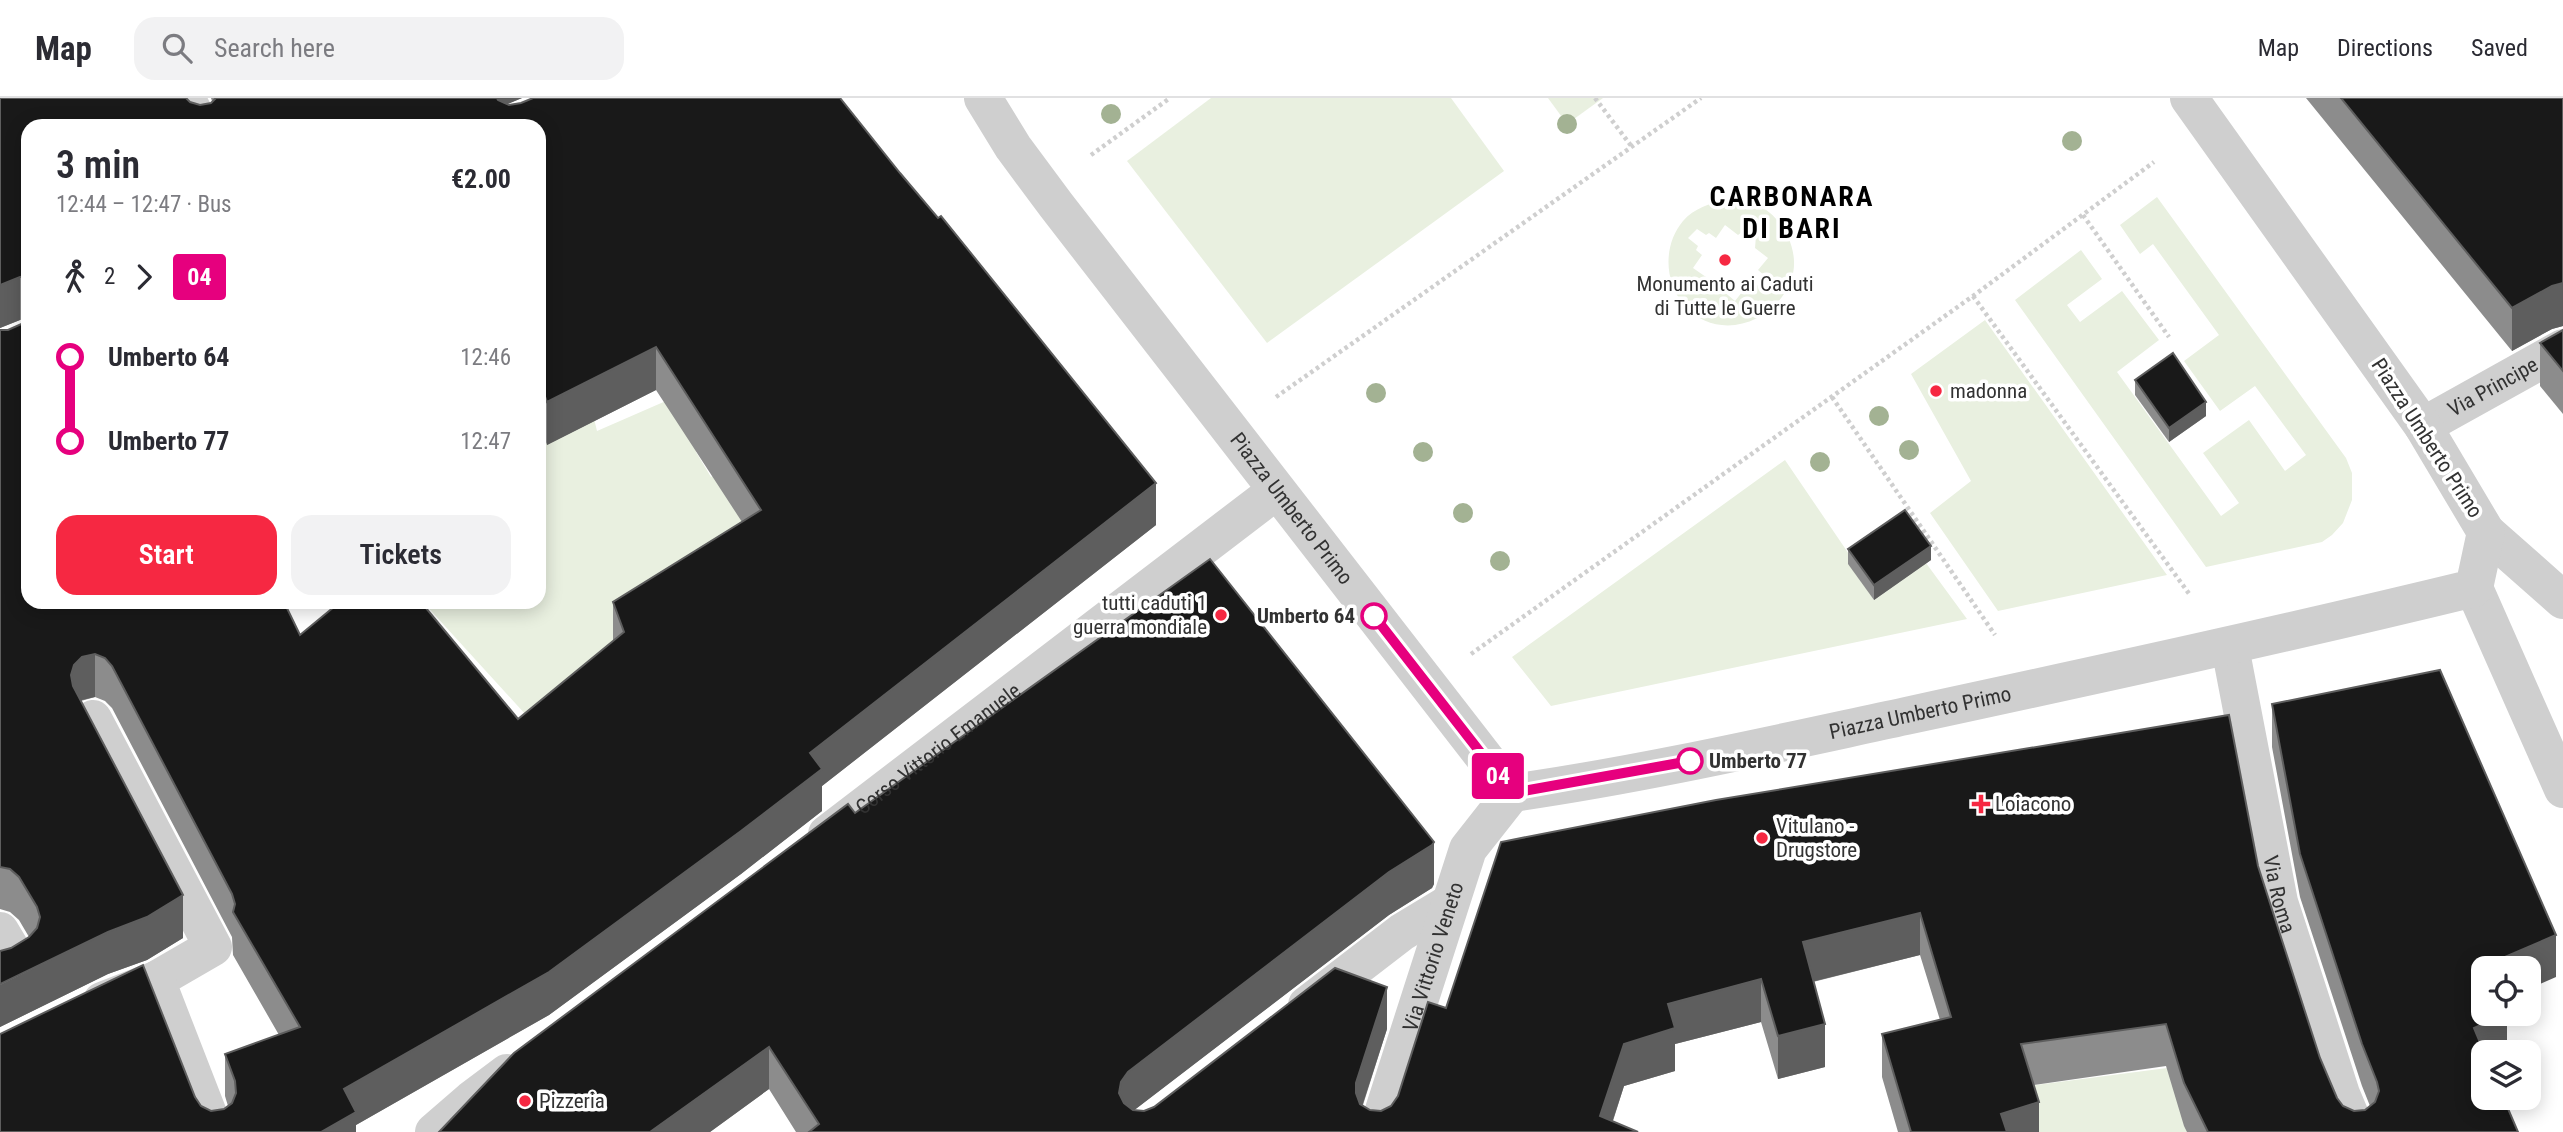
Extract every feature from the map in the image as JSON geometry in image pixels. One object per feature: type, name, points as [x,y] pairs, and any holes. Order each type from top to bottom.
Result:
[{"type":"street","points":[[186,98],[197,119]]},
{"type":"street","name":"Piazza Umberto Primo","points":[[983,98],[1013,146],[1276,491],[1512,793],[1562,786],[1766,746],[2230,647],[2474,588],[2486,532],[2423,426],[2189,98]]},
{"type":"street","points":[[1010,98],[1013,146]]},
{"type":"street","name":"Via Principe","points":[[2423,426],[2563,348]]},
{"type":"street","name":"Corso Vittorio Emanuele","points":[[798,857],[1276,491]]},
{"type":"street","points":[[2486,532],[2563,600]]},
{"type":"street","points":[[2474,588],[2563,789]]},
{"type":"street","name":"Via Roma","points":[[2230,647],[2279,902],[2340,1094],[2357,1132]]},
{"type":"street","points":[[71,1017],[118,993],[156,980],[213,947],[93,719]]},
{"type":"street","name":"Via Vittorio Veneto","points":[[1377,1132],[1468,849],[1512,793]]},
{"type":"street","points":[[1283,1024],[1402,932],[1450,903]]},
{"type":"street","points":[[0,931],[18,961],[0,972]]},
{"type":"street","points":[[156,980],[215,1132]]},
{"type":"street","points":[[433,1132],[536,1051]]},
{"type":"path","points":[[1091,155],[1170,98]]},
{"type":"path","points":[[1595,98],[1632,147]]},
{"type":"path","points":[[1276,397],[1700,98]]},
{"type":"path","points":[[1471,654],[1973,296],[2154,162]]},
{"type":"path","points":[[2082,215],[2169,337]]},
{"type":"path","points":[[1973,296],[2190,595]]},
{"type":"path","points":[[1832,397],[1995,635]]},
{"type":"green space","points":[[1211,98],[1451,98],[1504,171],[1267,343],[1127,161]]},
{"type":"green space","points":[[1548,98],[1603,98],[1567,124]]},
{"type":"green space","points":[[2157,197],[2346,458],[2352,473],[2352,500],[2343,523],[2322,542],[2206,567],[2015,300],[2081,250],[2102,279],[2067,305],[2080,322],[2122,291],[2159,340],[2117,372],[2221,516],[2239,503],[2203,453],[2249,420],[2285,471],[2306,455],[2255,386],[2220,411],[2184,361],[2219,335],[2153,244],[2140,254],[2120,225]]},
{"type":"green space","points":[[1725,199],[1760,206],[1770,213],[1787,235],[1794,262],[1791,280],[1772,308],[1744,323],[1728,325],[1697,317],[1684,305],[1673,285],[1668,263],[1672,241],[1683,221],[1697,210]],"holes":[[[1725,225],[1738,235],[1747,231],[1754,234],[1755,248],[1768,258],[1758,270],[1765,276],[1752,292],[1746,287],[1735,301],[1722,290],[1713,293],[1706,290],[1703,284],[1706,277],[1693,268],[1702,255],[1696,250],[1698,246],[1688,238],[1697,229],[1716,238]]]},
{"type":"green space","points":[[1985,320],[2167,575],[1998,611],[1930,513],[1971,481],[1911,374]]},
{"type":"green space","points":[[546,376],[589,398],[597,431],[675,397],[708,442],[696,452],[711,477],[766,440],[798,485],[547,738],[429,609],[546,609]]},
{"type":"green space","points":[[1785,460],[1853,560],[1874,600],[1926,563],[1967,619],[1551,706],[1512,657]]},
{"type":"green space","points":[[2167,1068],[2190,1132],[2035,1132],[2021,1087]]},
{"type":"building","points":[[0,98],[186,98],[200,105],[211,103],[216,98],[497,98],[509,105],[533,98],[840,98],[938,218],[941,216],[1156,483],[810,753],[822,769],[549,972],[344,1089],[356,1112],[321,1132],[0,1132],[0,1034],[143,965],[195,1097],[201,1106],[211,1111],[224,1109],[232,1103],[236,1093],[235,1081],[225,1054],[300,1027],[233,912],[235,904],[232,894],[112,666],[105,658],[95,654],[82,657],[74,665],[71,675],[73,686],[183,895],[147,917],[108,932],[0,984],[0,951],[29,937],[37,928],[40,917],[19,877],[10,869],[0,867],[0,330],[8,330],[21,324],[21,609],[287,609],[300,635],[332,609],[427,609],[518,719],[624,632],[613,602],[761,510],[656,347],[547,402],[546,119],[21,119],[21,277],[0,285]]},
{"type":"building","points":[[2341,98],[2563,98],[2563,283],[2552,286],[2512,308]]},
{"type":"building","points":[[2563,330],[2563,371],[2540,343]]},
{"type":"building","points":[[2173,353],[2206,402],[2169,428],[2135,380]]},
{"type":"building","points":[[1905,510],[1931,546],[1874,585],[1848,549]]},
{"type":"building","points":[[1210,559],[1434,842],[1389,872],[1128,1072],[1121,1082],[1119,1093],[1124,1103],[1133,1110],[1144,1111],[1154,1107],[1335,968],[1387,987],[1356,1083],[1356,1093],[1360,1104],[1370,1110],[1381,1111],[1391,1106],[1398,1096],[1428,1002],[1446,1008],[1501,842],[1716,800],[2229,715],[2258,866],[2320,1058],[2343,1106],[2354,1111],[2365,1110],[2375,1102],[2379,1091],[2377,1082],[2300,854],[2272,704],[2440,670],[2556,935],[2507,956],[2471,956],[2471,1026],[2478,1026],[2474,1028],[2479,1040],[2471,1040],[2471,1110],[2509,1110],[2518,1132],[2208,1132],[2184,1083],[2166,1024],[2021,1044],[2039,1102],[2001,1114],[2007,1132],[1911,1132],[1882,1034],[1951,1017],[1920,913],[1803,942],[1825,1024],[1778,1036],[1761,979],[1668,1004],[1675,1028],[1624,1044],[1600,1116],[1638,1132],[809,1132],[819,1124],[769,1047],[650,1132],[439,1132],[514,1053],[848,804],[855,813]]},
{"type":"bus line","name":"04","points":[[1374,616],[1512,793],[1690,761]]},
{"type":"place","name":"Monumento ai Caduti di Tutte le Guerre","points":[[1725,260]]},
{"type":"place","name":"madonna","points":[[1936,391]]},
{"type":"place","name":"tutti caduti 1 guerra mondiale","points":[[1221,615]]},
{"type":"place","name":"Umberto 64","points":[[1374,616]]},
{"type":"place","name":"Umberto 77","points":[[1690,761]]},
{"type":"place","name":"Loiacono","points":[[1981,804]]},
{"type":"place","name":"Vitulano - Drugstore","points":[[1762,838]]},
{"type":"place","name":"Pizzeria","points":[[525,1101]]},
{"type":"district","name":"CARBONARA DI BARI","points":[[1792,212]]}]
